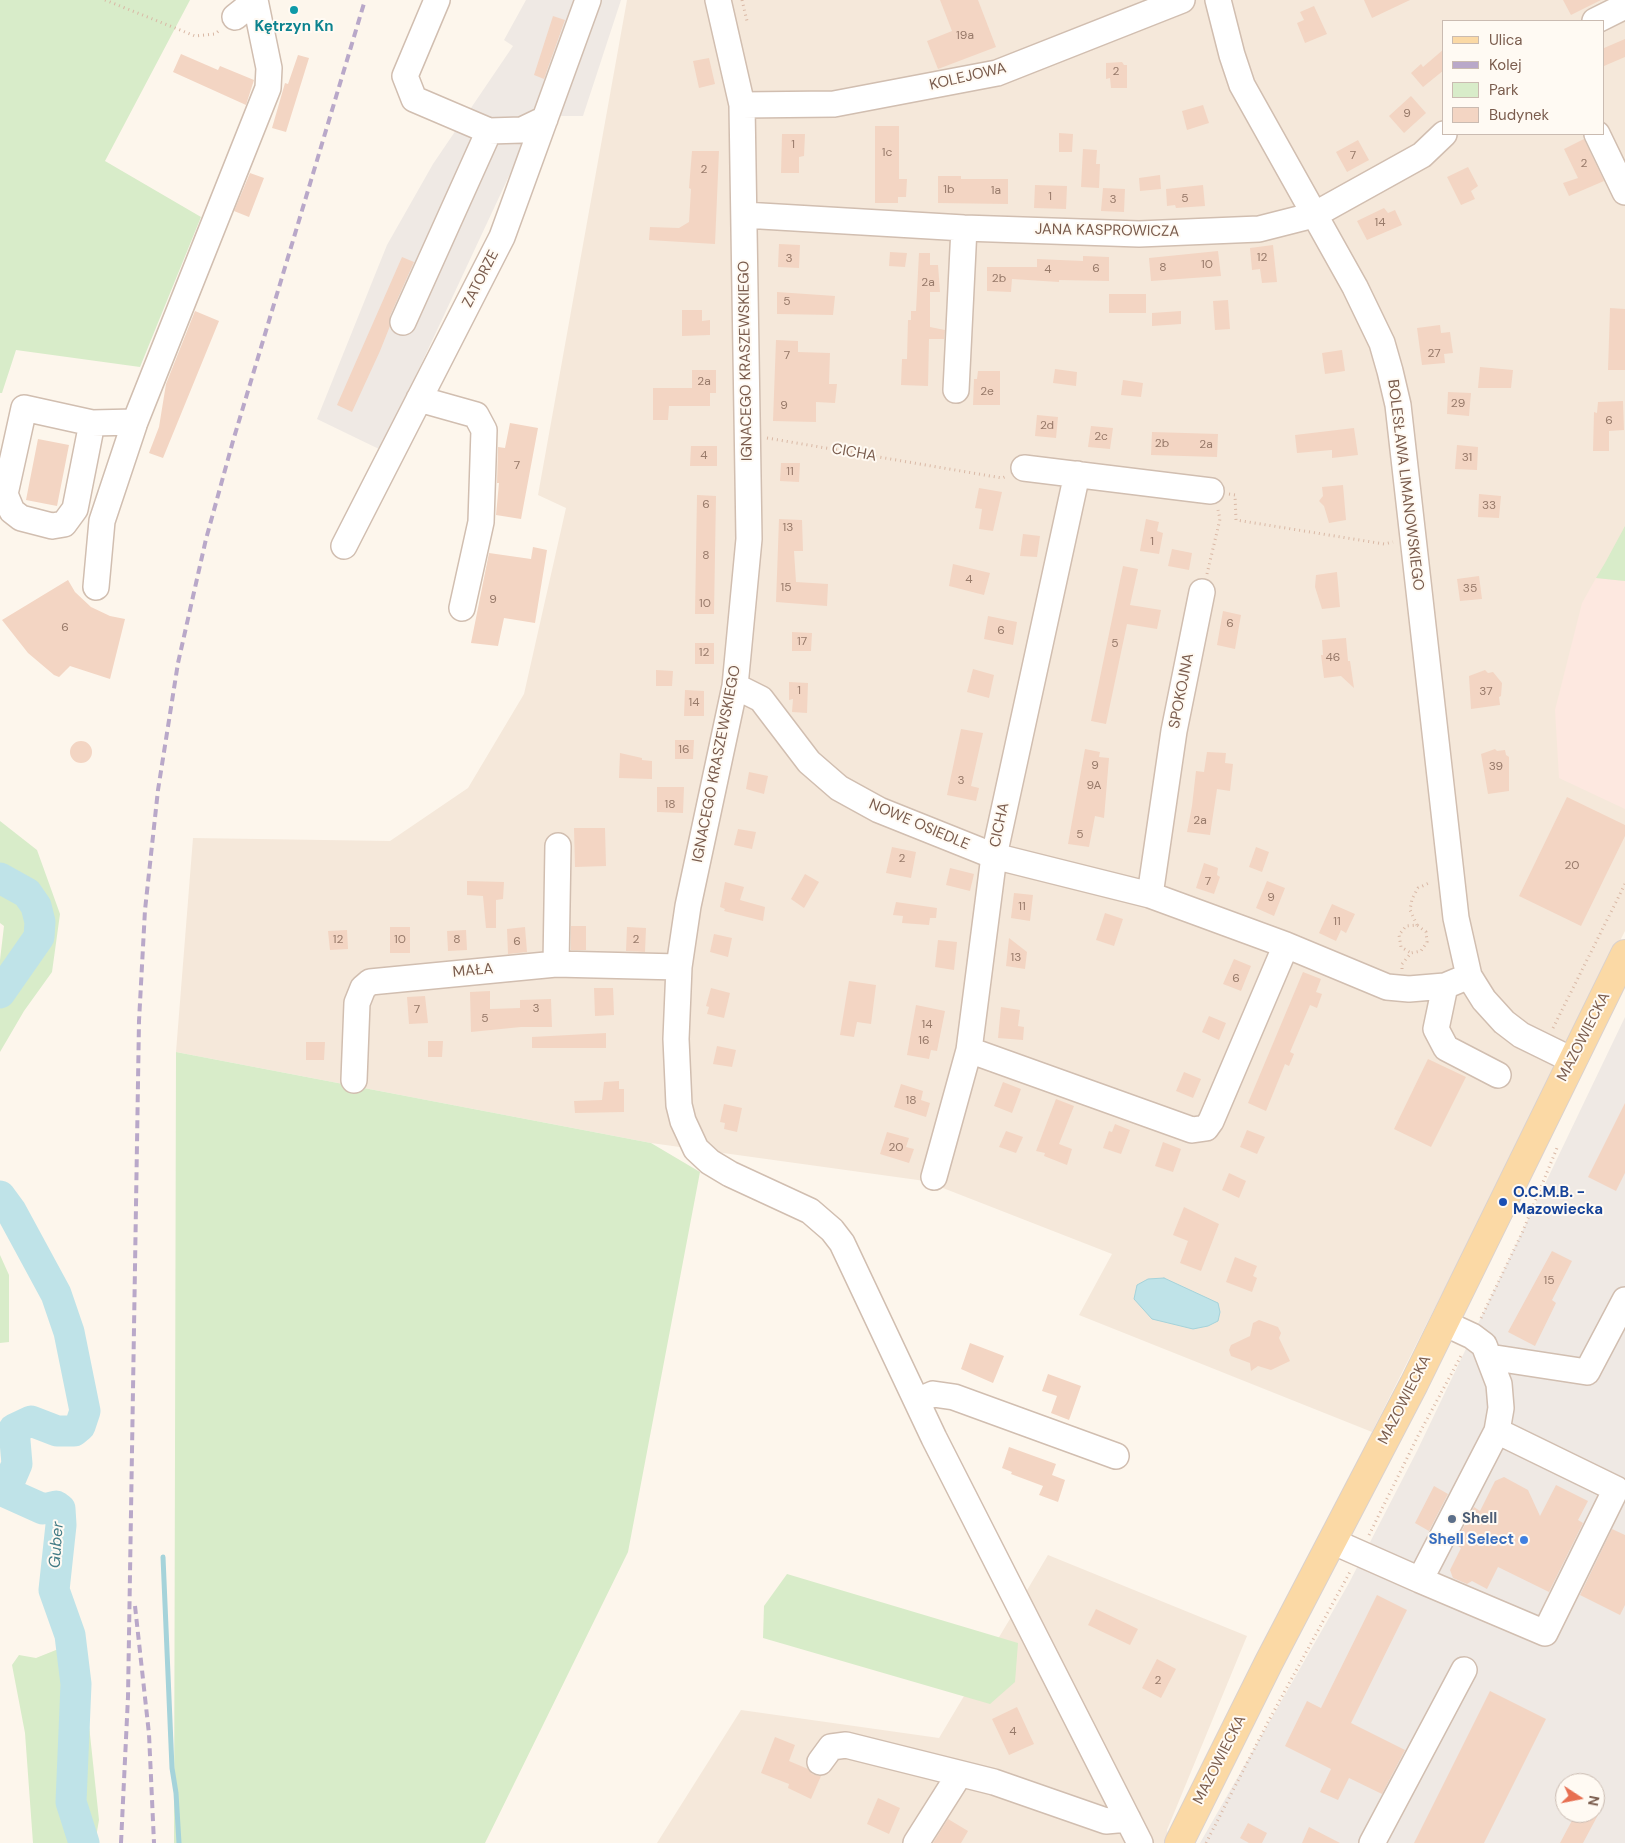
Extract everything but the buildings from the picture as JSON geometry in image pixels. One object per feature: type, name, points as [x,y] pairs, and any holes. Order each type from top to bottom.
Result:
[{"type":"main road","name":"MAZOWIECKA","points":[[1179,1843],[1269,1662],[1334,1542],[1444,1323],[1625,954]]},
{"type":"street","points":[[437,0],[406,76],[414,99],[489,132],[522,130],[545,119]]},
{"type":"street","name":"ZATORZE","points":[[344,546],[502,237],[588,0]]},
{"type":"street","name":"IGNACEGO KRASZEWSKIEGO","points":[[718,0],[742,105],[749,539],[735,686],[688,906],[679,966],[676,1038],[679,1105],[683,1121],[696,1149],[718,1167],[810,1210],[832,1230],[854,1264],[917,1401],[1140,1843]]},
{"type":"street","name":"KOLEJOWA","points":[[742,105],[834,104],[997,73],[1182,0]]},
{"type":"street","name":"BOLESŁAWA LIMANOWSKIEGO","points":[[1218,0],[1242,85],[1370,316],[1382,343],[1398,405],[1456,918],[1469,976]]},
{"type":"street","points":[[96,587],[102,521],[135,422],[268,88],[269,68],[255,1],[235,17]]},
{"type":"street","points":[[1597,20],[1625,6]]},
{"type":"street","points":[[403,322],[489,132]]},
{"type":"street","name":"JANA KASPROWICZA","points":[[744,215],[964,228],[1139,234],[1259,229],[1314,215],[1422,155],[1443,135]]},
{"type":"street","points":[[1597,135],[1625,192]]},
{"type":"street","points":[[956,390],[964,228]]},
{"type":"street","points":[[419,399],[476,415],[484,430],[481,522],[462,608]]},
{"type":"street","points":[[92,423],[75,510],[64,524],[52,526],[21,518],[12,511],[5,494],[24,408],[92,423],[135,422]]},
{"type":"street","points":[[1024,468],[1211,491]]},
{"type":"street","name":"CICHA","points":[[934,1177],[969,1050],[994,856],[1077,474]]},
{"type":"street","name":"SPOKOJNA","points":[[1150,895],[1174,731],[1202,592]]},
{"type":"street","name":"NOWE OSIEDLE","points":[[735,686],[761,699],[809,762],[839,788],[879,810],[994,856],[1150,895],[1286,945],[1387,987],[1409,989],[1445,986],[1469,976]]},
{"type":"street","points":[[556,964],[558,846]]},
{"type":"street","points":[[969,1050],[1192,1130],[1206,1128],[1211,1121],[1286,945]]},
{"type":"street","name":"MAŁA","points":[[354,1080],[357,1003],[363,988],[370,982],[556,964],[679,966]]},
{"type":"street","points":[[1469,976],[1484,1000],[1504,1022],[1538,1045],[1572,1060]]},
{"type":"street","points":[[1445,986],[1436,1029],[1446,1048],[1498,1075]]},
{"type":"street","points":[[1489,1357],[1587,1372],[1625,1300]]},
{"type":"street","points":[[1420,1580],[1497,1432],[1501,1408],[1499,1384],[1484,1345],[1472,1336],[1444,1323]]},
{"type":"street","points":[[917,1401],[932,1394],[954,1397],[1116,1456]]},
{"type":"street","points":[[1334,1542],[1545,1633],[1616,1489],[1497,1432]]},
{"type":"street","points":[[1372,1843],[1464,1670]]},
{"type":"street","points":[[820,1762],[831,1747],[846,1745],[959,1775],[994,1782],[1106,1821],[1128,1818]]},
{"type":"street","points":[[916,1843],[959,1775]]},
{"type":"path","points":[[105,0],[195,36],[215,34],[235,17]]},
{"type":"path","name":"CICHA","points":[[747,434],[1002,478],[1024,468]]},
{"type":"path","points":[[1202,592],[1220,519],[1211,491],[1235,495],[1236,520],[1384,544],[1397,541]]},
{"type":"path","points":[[1402,977],[1402,964],[1411,953],[1421,951],[1427,942],[1426,932],[1417,925],[1410,910],[1412,899],[1418,888],[1439,879]]},
{"type":"path","points":[[1549,1036],[1625,884]]},
{"type":"path","points":[[1411,953],[1401,947],[1399,935],[1406,926],[1417,925]]},
{"type":"path","points":[[1206,1843],[1268,1722],[1360,1553],[1419,1434],[1472,1336],[1522,1233],[1558,1145]]},
{"type":"shaded area","points":[[526,0],[621,0],[583,116],[537,116],[381,450],[317,419],[387,245],[433,164],[513,46],[504,40]]},
{"type":"shaded area","points":[[627,0],[1625,0],[1625,931],[1372,1432],[1079,1315],[1112,1254],[925,1181],[651,1143],[176,1052],[193,838],[390,841],[468,788],[524,694],[566,508],[538,495]]},
{"type":"shaded area","points":[[1596,578],[1625,581],[1625,809],[1559,778],[1555,710],[1582,603]]},
{"type":"shaded area","points":[[1625,1017],[1625,1843],[1200,1843],[1349,1583],[1417,1451]]},
{"type":"shaded area","points":[[1048,1555],[1247,1636],[1167,1830],[1170,1843],[657,1843],[741,1710],[939,1738]]},
{"type":"green space","points":[[0,0],[190,0],[105,161],[201,217],[140,367],[16,350],[2,393],[0,393]]},
{"type":"green space","points":[[1625,526],[1625,581],[1596,578],[1605,563]]},
{"type":"green space","points":[[0,821],[37,850],[60,914],[52,972],[24,1011],[0,1052],[0,960],[4,926],[0,923]]},
{"type":"green space","points":[[176,1052],[651,1143],[700,1172],[628,1552],[485,1843],[174,1843]]},
{"type":"green space","points":[[0,1255],[9,1275],[9,1342],[0,1343]]},
{"type":"green space","points":[[787,1574],[1018,1643],[1015,1682],[990,1704],[763,1638],[764,1606]]},
{"type":"green space","points":[[66,1646],[81,1649],[99,1820],[95,1843],[33,1843],[25,1733],[12,1665],[19,1655],[36,1658]]},
{"type":"water","points":[[1164,1278],[1218,1303],[1220,1312],[1218,1321],[1208,1326],[1193,1329],[1152,1319],[1134,1299],[1137,1285],[1148,1279]]},
{"type":"waterway","name":"Guber","points":[[0,878],[27,893],[36,906],[40,922],[39,937],[0,993]]},
{"type":"waterway","name":"Guber","points":[[0,1196],[11,1211],[56,1294],[69,1332],[85,1411],[80,1426],[74,1431],[57,1431],[31,1421],[14,1429],[17,1464],[5,1492],[43,1509],[56,1506],[60,1509],[61,1525],[54,1590],[70,1635],[76,1684],[71,1802],[84,1843]]},
{"type":"waterway","points":[[163,1557],[172,1768],[176,1793],[179,1843]]},
{"type":"railway","points":[[121,1843],[128,1697],[139,1021],[145,910],[158,790],[178,663],[206,539],[233,441],[365,0]]},
{"type":"railway","points":[[135,1606],[149,1734],[154,1843]]},
{"type":"place","name":"Kętrzyn Kn","points":[[294,10]]},
{"type":"place","name":"O.C.M.B. - Mazowiecka","points":[[1503,1202]]},
{"type":"place","name":"Shell","points":[[1452,1519]]},
{"type":"place","name":"Shell Select","points":[[1524,1540]]}]
